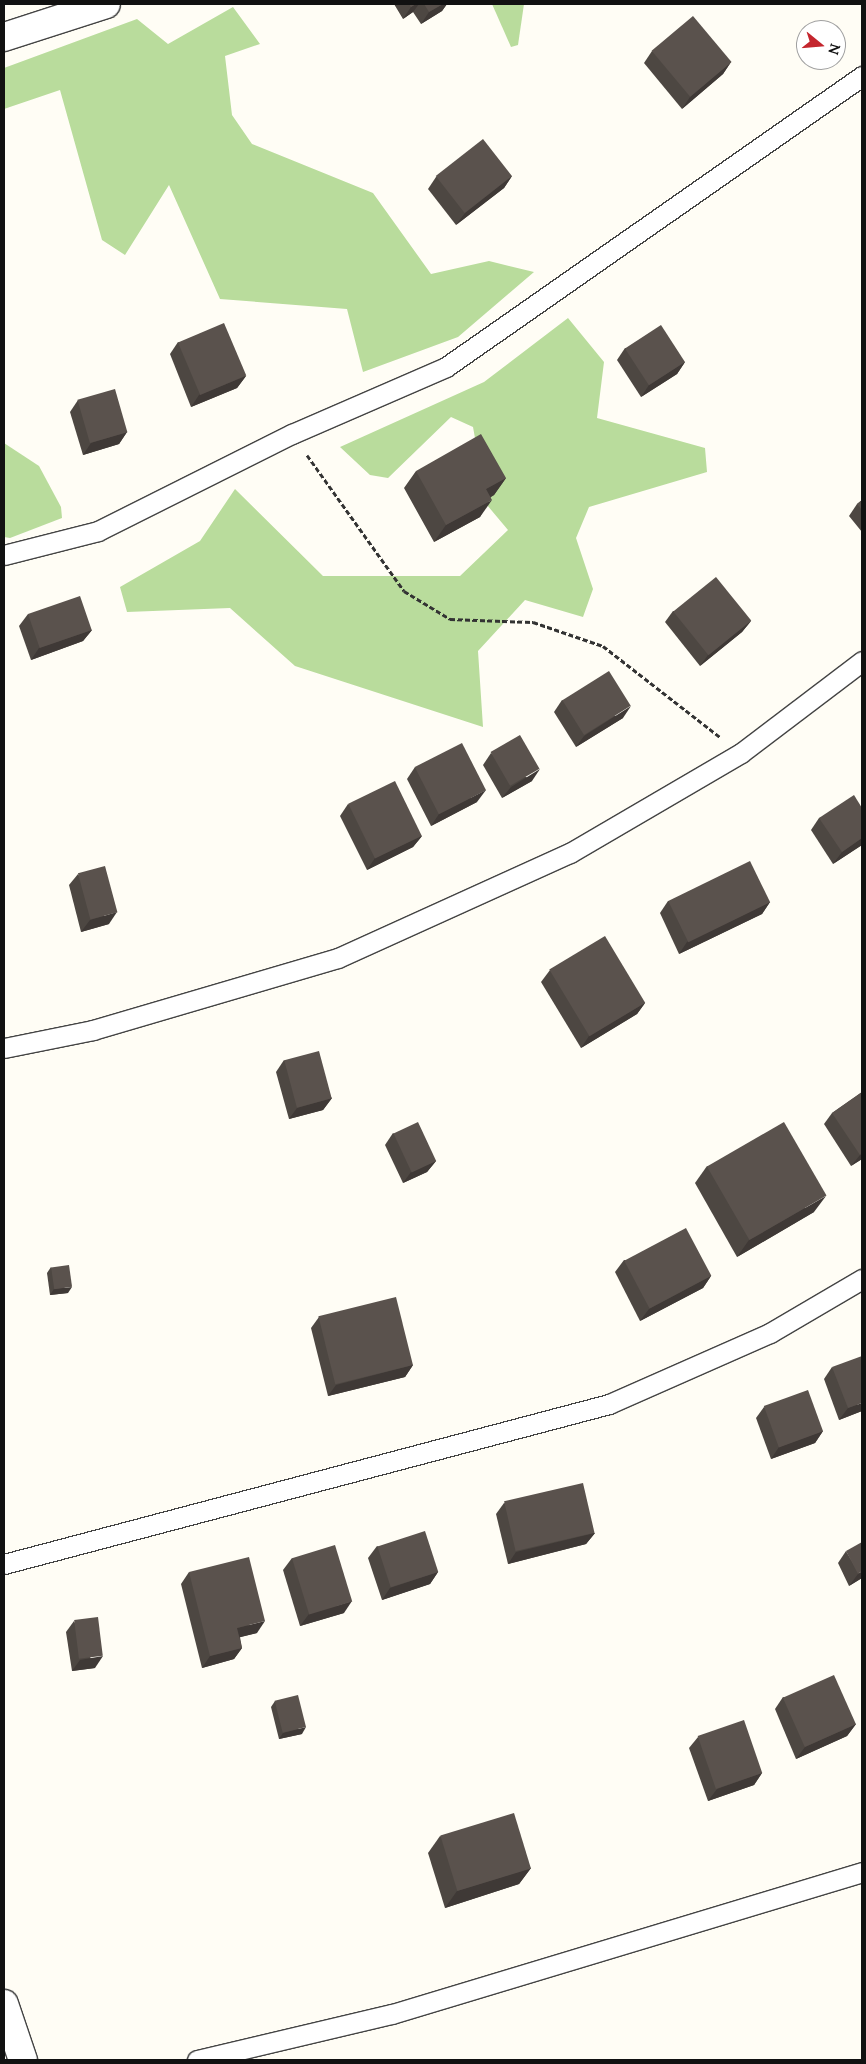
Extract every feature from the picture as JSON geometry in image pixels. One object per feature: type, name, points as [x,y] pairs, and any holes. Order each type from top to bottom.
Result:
[{"type":"street","points":[[4,37],[106,4]]},
{"type":"street","points":[[4,2004],[23,2060]]},
{"type":"lane","points":[[4,555],[98,531],[292,434],[446,367],[862,76]]},
{"type":"lane","points":[[4,1048],[93,1030],[338,958],[570,853],[741,752],[862,661]]},
{"type":"lane","points":[[4,1564],[609,1404],[770,1333],[862,1279]]},
{"type":"lane","points":[[197,2060],[392,2014],[862,1872]]},
{"type":"path","points":[[292,434],[404,591],[450,620],[533,622],[604,646],[741,752]]},
{"type":"green space","points":[[492,4],[524,4],[518,45],[511,47]]},
{"type":"green space","points":[[233,7],[260,44],[225,56],[232,115],[252,144],[373,193],[431,274],[489,261],[534,272],[458,337],[363,372],[347,309],[220,299],[169,185],[125,255],[102,240],[60,90],[4,109],[4,68],[137,19],[168,44]]},
{"type":"green space","points":[[568,318],[604,362],[597,418],[705,448],[707,472],[589,507],[576,538],[593,589],[583,617],[525,600],[478,651],[483,727],[295,666],[230,608],[127,612],[120,587],[200,541],[235,489],[323,576],[460,576],[508,530],[487,505],[473,427],[451,417],[388,478],[370,475],[340,447],[484,382]]},
{"type":"green space","points":[[4,443],[39,466],[61,507],[62,518],[10,538],[4,537]]},
{"type":"building","points":[[424,4],[443,4],[429,12]]},
{"type":"building","points":[[693,16],[732,62],[690,97],[652,51]]},
{"type":"building","points":[[483,139],[512,176],[465,213],[436,176]]},
{"type":"building","points":[[224,323],[246,375],[200,395],[178,343]]},
{"type":"building","points":[[661,325],[685,362],[649,385],[625,348]]},
{"type":"building","points":[[115,389],[127,432],[90,443],[78,400]]},
{"type":"building","points":[[481,434],[506,478],[486,489],[492,500],[446,525],[416,471]]},
{"type":"building","points":[[862,500],[862,510],[857,504]]},
{"type":"building","points":[[716,577],[751,621],[708,655],[673,612]]},
{"type":"building","points":[[80,596],[92,630],[40,648],[28,614]]},
{"type":"building","points":[[609,671],[631,706],[584,735],[562,700]]},
{"type":"building","points":[[520,735],[540,769],[510,786],[491,752]]},
{"type":"building","points":[[462,743],[486,790],[439,814],[415,767]]},
{"type":"building","points":[[395,781],[422,836],[375,859],[348,804]]},
{"type":"building","points":[[854,795],[862,808],[862,838],[842,852],[819,818]]},
{"type":"building","points":[[750,861],[770,902],[688,942],[668,901]]},
{"type":"building","points":[[105,866],[117,912],[90,920],[78,873]]},
{"type":"building","points":[[605,936],[645,1003],[589,1036],[549,969]]},
{"type":"building","points":[[319,1051],[332,1098],[297,1108],[284,1060]]},
{"type":"building","points":[[862,1092],[862,1153],[860,1155],[832,1113]]},
{"type":"building","points":[[418,1122],[436,1161],[412,1172],[394,1133]]},
{"type":"building","points":[[784,1122],[827,1196],[749,1240],[707,1166]]},
{"type":"building","points":[[686,1228],[711,1276],[650,1309],[624,1261]]},
{"type":"building","points":[[69,1265],[72,1287],[54,1289],[51,1268]]},
{"type":"building","points":[[396,1297],[413,1365],[335,1384],[318,1316]]},
{"type":"building","points":[[862,1356],[862,1403],[848,1408],[832,1367]]},
{"type":"building","points":[[808,1390],[823,1431],[779,1447],[764,1406]]},
{"type":"building","points":[[583,1483],[594,1533],[516,1551],[504,1501]]},
{"type":"building","points":[[425,1531],[438,1572],[391,1587],[377,1546]]},
{"type":"building","points":[[862,1542],[862,1571],[858,1574],[846,1551]]},
{"type":"building","points":[[335,1545],[352,1601],[309,1615],[292,1558]]},
{"type":"building","points":[[249,1557],[265,1621],[237,1628],[242,1648],[210,1656],[189,1572]]},
{"type":"building","points":[[98,1617],[103,1656],[79,1659],[74,1620]]},
{"type":"building","points":[[834,1675],[856,1724],[805,1747],[783,1698]]},
{"type":"building","points":[[298,1695],[306,1727],[283,1733],[275,1701]]},
{"type":"building","points":[[744,1720],[762,1773],[716,1789],[698,1736]]},
{"type":"building","points":[[514,1813],[531,1868],[457,1891],[440,1836]]}]
